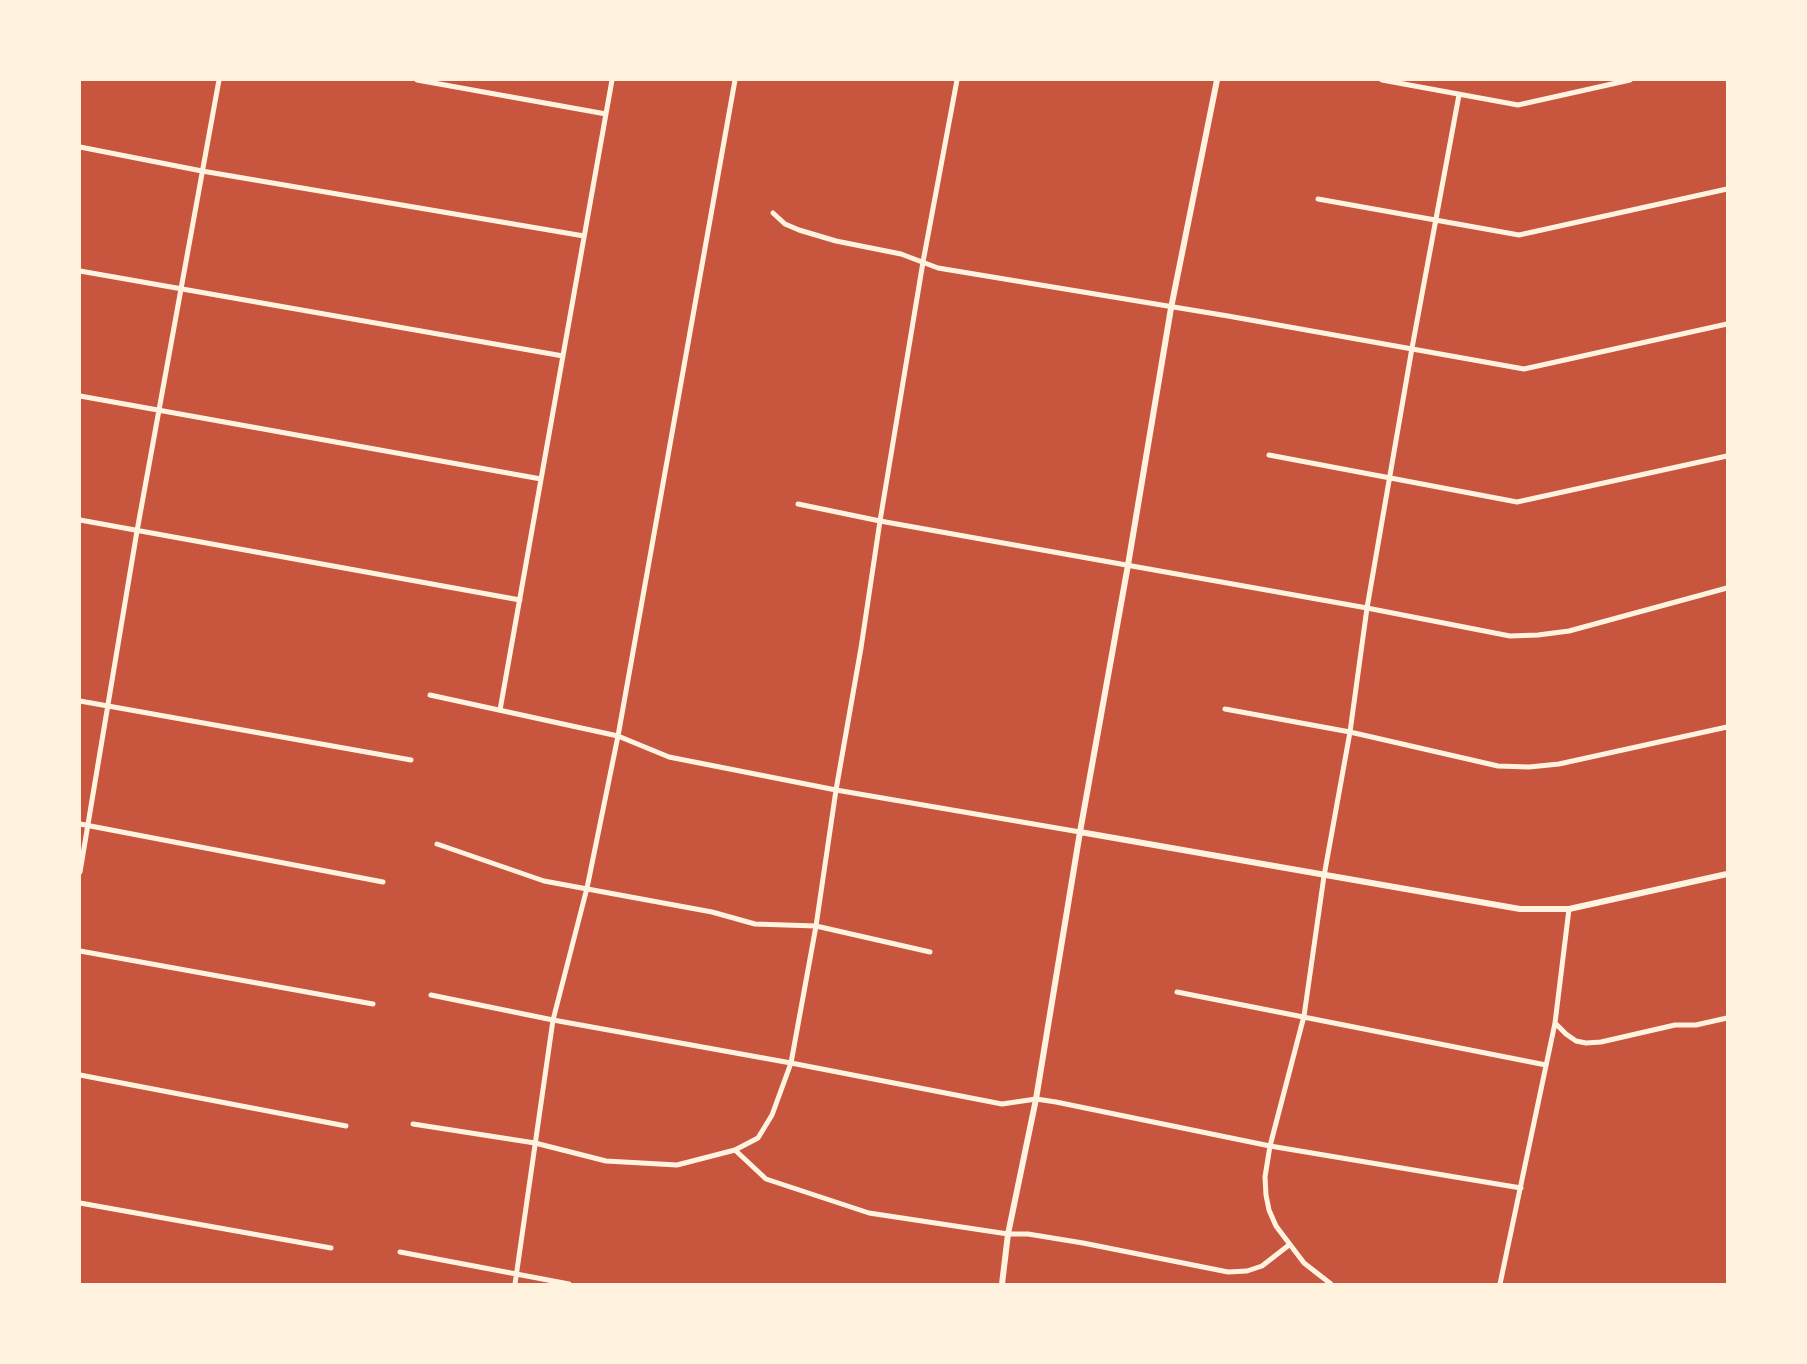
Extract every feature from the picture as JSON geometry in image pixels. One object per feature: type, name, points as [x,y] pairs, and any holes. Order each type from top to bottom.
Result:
[{"type":"street","points":[[80,872],[137,531],[218,80]]},
{"type":"street","points":[[417,80],[606,114]]},
{"type":"street","points":[[500,710],[612,80]]},
{"type":"street","points":[[514,1284],[553,1020],[587,888],[618,736],[735,80]]},
{"type":"street","points":[[413,1124],[535,1143],[606,1161],[677,1164],[735,1150],[758,1138],[772,1115],[791,1063],[816,926],[836,790],[862,648],[880,521],[923,262],[957,80]]},
{"type":"street","points":[[1002,1284],[1008,1234],[1036,1099],[1080,832],[1128,565],[1171,308],[1217,80]]},
{"type":"street","points":[[1382,80],[1518,105],[1630,80]]},
{"type":"street","points":[[1331,1284],[1304,1263],[1276,1226],[1269,1210],[1265,1177],[1270,1146],[1304,1016],[1324,876],[1350,732],[1390,477],[1459,95]]},
{"type":"street","points":[[80,147],[202,171],[584,236]]},
{"type":"street","points":[[1318,199],[1519,235],[1727,189]]},
{"type":"street","points":[[773,213],[785,224],[799,230],[836,241],[901,254],[938,268],[1524,368],[1727,324]]},
{"type":"street","points":[[80,271],[563,356]]},
{"type":"street","points":[[80,396],[541,479]]},
{"type":"street","points":[[1269,455],[1517,502],[1727,456]]},
{"type":"street","points":[[798,504],[880,521],[1368,608],[1510,636],[1569,631],[1727,588]]},
{"type":"street","points":[[80,520],[520,600]]},
{"type":"street","points":[[430,695],[618,736],[669,756],[836,790],[1520,909],[1569,909],[1727,874]]},
{"type":"street","points":[[80,701],[411,760]]},
{"type":"street","points":[[1225,709],[1350,732],[1498,766],[1529,767],[1559,764],[1727,727]]},
{"type":"street","points":[[80,824],[383,882]]},
{"type":"street","points":[[436,844],[544,881],[712,912],[755,924],[816,926],[930,952]]},
{"type":"street","points":[[1500,1284],[1555,1023],[1569,909]]},
{"type":"street","points":[[80,951],[373,1004]]},
{"type":"street","points":[[1177,992],[1546,1064]]},
{"type":"street","points":[[431,995],[553,1020],[1002,1104],[1036,1099],[1270,1146],[1520,1188]]},
{"type":"street","points":[[1555,1023],[1576,1041],[1586,1043],[1601,1042],[1675,1025],[1696,1025],[1727,1018]]},
{"type":"street","points":[[80,1075],[346,1126]]},
{"type":"street","points":[[735,1150],[766,1179],[869,1213],[1083,1243],[1228,1272],[1247,1271],[1262,1266],[1289,1245]]},
{"type":"street","points":[[80,1203],[331,1248]]},
{"type":"street","points":[[400,1252],[569,1284]]}]
